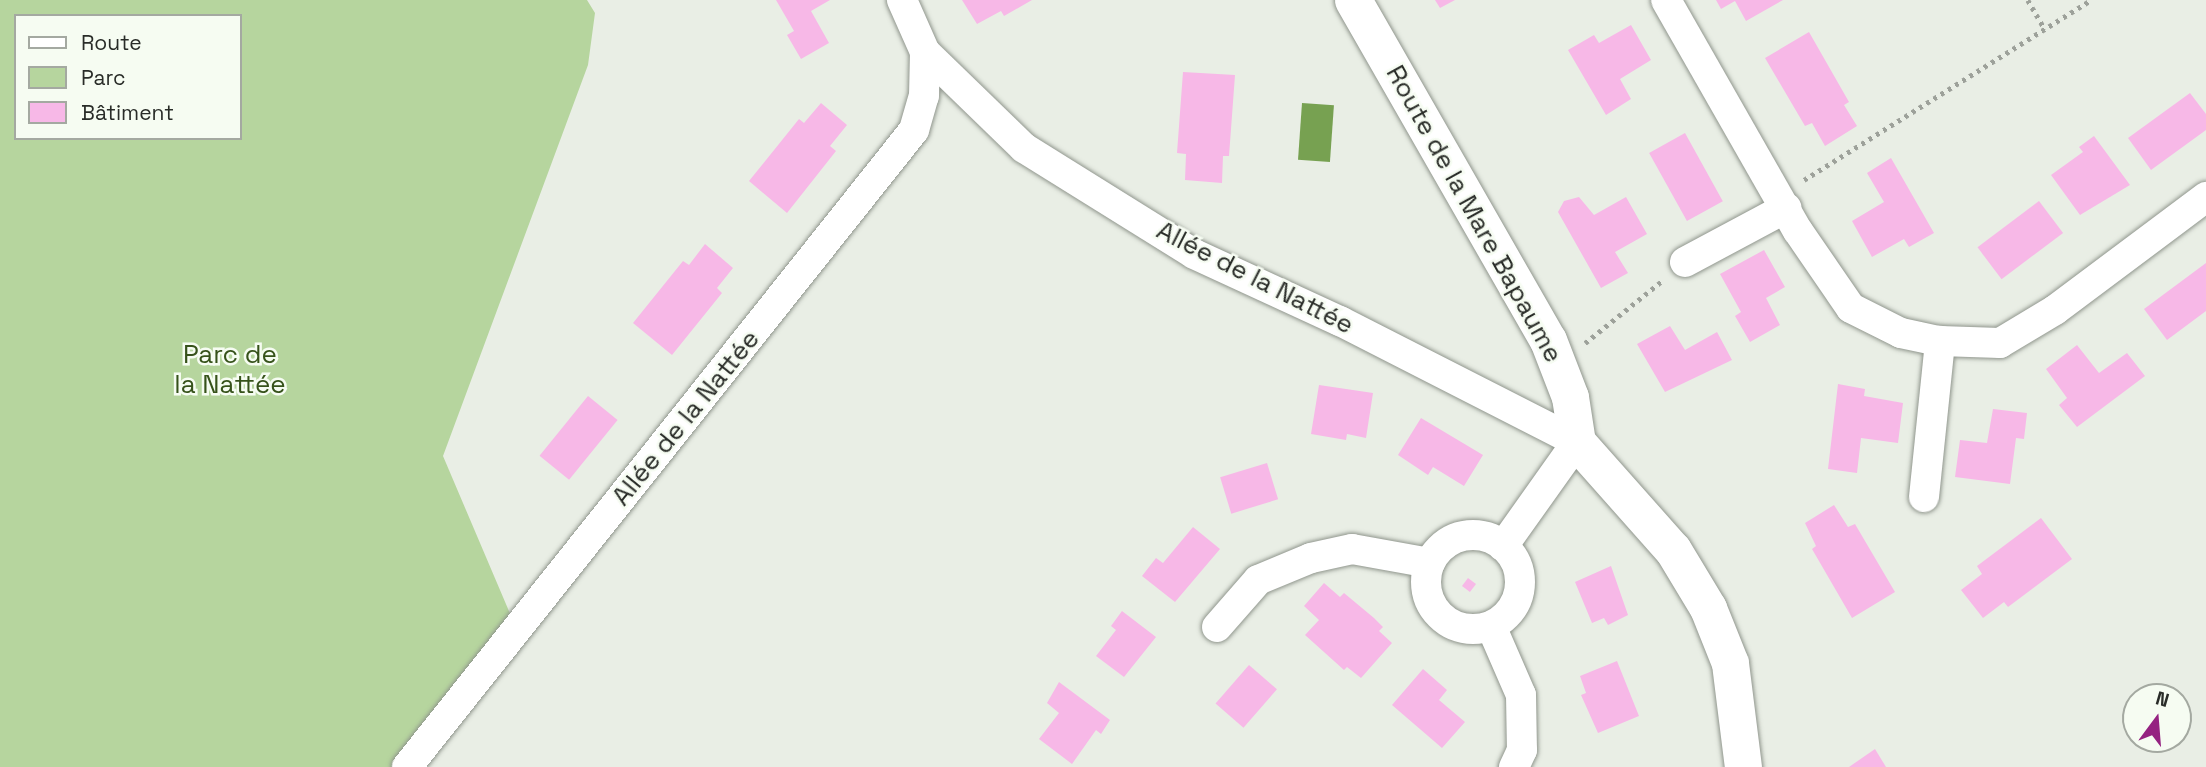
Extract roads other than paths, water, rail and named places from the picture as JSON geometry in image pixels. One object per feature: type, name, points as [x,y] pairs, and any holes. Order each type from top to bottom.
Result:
[{"type":"street","name":"Allée de la Nattée","points":[[902,0],[925,52],[1024,148],[1194,254],[1340,321],[1577,442]]},
{"type":"street","name":"Route de la Mare Bapaume","points":[[1353,0],[1548,340],[1570,397],[1577,442]]},
{"type":"street","points":[[1666,0],[1783,201],[1851,308],[1901,333],[1940,341],[2000,343],[2055,310],[2203,206]]},
{"type":"street","name":"Allée de la Nattée","points":[[407,767],[899,151],[914,130],[924,96],[925,52]]},
{"type":"street","points":[[1685,262],[1783,201]]},
{"type":"street","points":[[1924,497],[1940,341]]},
{"type":"street","points":[[1503,546],[1577,442],[1673,550],[1708,608],[1730,663],[1741,720],[1744,767]]},
{"type":"street","points":[[1462,537],[1490,538],[1503,546],[1519,573],[1520,589],[1504,617],[1490,626],[1459,627],[1434,609],[1427,594],[1430,563],[1449,542],[1462,537]]},
{"type":"street","points":[[1217,626],[1258,580],[1311,558],[1352,549],[1430,563]]},
{"type":"street","points":[[1490,626],[1521,695],[1522,750],[1514,767]]},
{"type":"park label","name":"Parc de la Nattée","points":[[230,370]]}]
